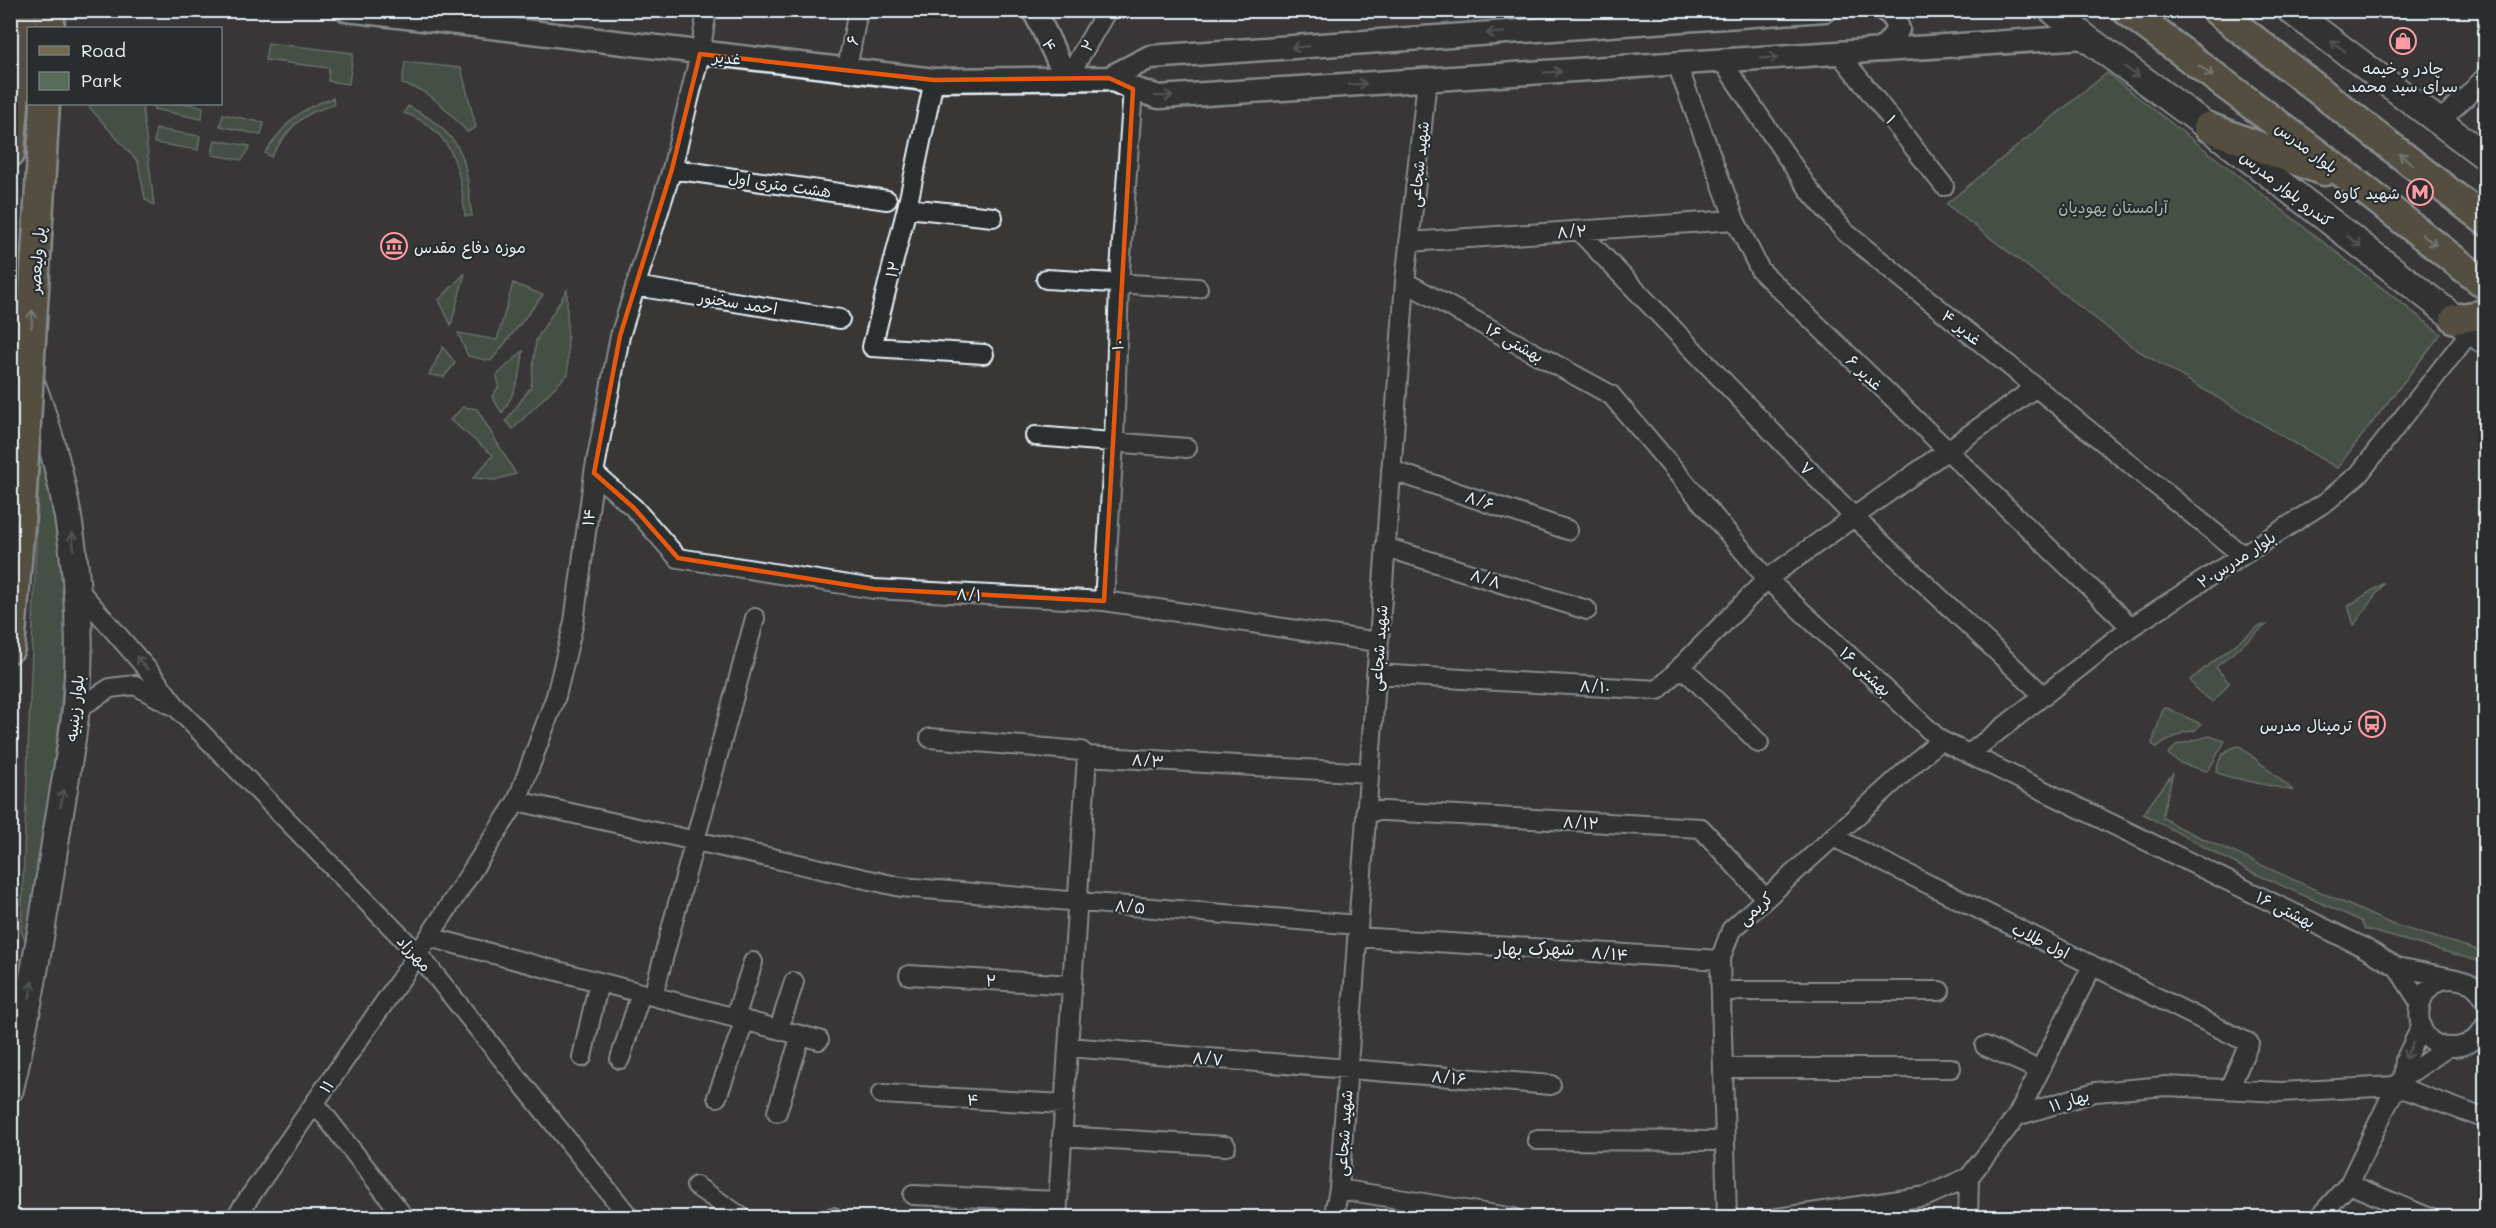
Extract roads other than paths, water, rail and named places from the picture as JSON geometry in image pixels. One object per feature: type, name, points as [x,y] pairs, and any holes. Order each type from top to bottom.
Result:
[{"type":"main road","points":[[10,153],[22,10]]},
{"type":"main road","points":[[49,27],[51,10]]},
{"type":"main road","name":"کندرو بلوار مدرس","points":[[2052,10],[2474,327]]},
{"type":"main road","name":"بلوار مدرس","points":[[2126,10],[2356,183],[2486,285]]},
{"type":"main road","points":[[2216,10],[2486,221]]},
{"type":"main road","points":[[2290,10],[2486,157]]},
{"type":"main road","name":"پل ولیعصر","points":[[10,648],[21,524],[45,105]]},
{"type":"main road","points":[[2208,127],[2356,183]]},
{"type":"main road","name":"بلوار زینبیه","points":[[10,1089],[24,1028],[45,910],[75,710],[79,649],[73,537],[63,489],[39,401],[14,342]]},
{"type":"street","name":"غدیر","points":[[346,10],[476,18],[700,54],[933,80],[1109,78]]},
{"type":"street","name":"۱۴","points":[[418,954],[517,801],[556,696],[574,622],[594,473],[620,336],[672,169],[700,54],[707,10]]},
{"type":"street","name":"۶","points":[[847,69],[858,10]]},
{"type":"street","name":"۴","points":[[1034,10],[1066,79]]},
{"type":"street","name":"۲","points":[[1066,79],[1107,10]]},
{"type":"street","points":[[1109,78],[1150,57],[1826,10]]},
{"type":"street","points":[[1881,51],[1892,40],[1898,29],[1893,15],[1885,10]]},
{"type":"street","points":[[1109,78],[1159,97],[2085,37]]},
{"type":"street","name":"۱","points":[[1839,53],[1944,186]]},
{"type":"street","name":"غدیر ۴","points":[[1722,61],[1810,191],[1845,232],[2242,555]]},
{"type":"street","name":"غدیر ۶","points":[[1677,64],[1735,220],[1760,270],[2131,627]]},
{"type":"street","points":[[2439,122],[2486,76]]},
{"type":"street","name":"۱۲","points":[[933,80],[907,208],[872,347],[984,354]]},
{"type":"street","name":"شهید شجاعی","points":[[1334,1218],[1339,1189],[1405,282],[1427,80]]},
{"type":"street","name":"۱۰","points":[[1104,601],[1114,443],[1119,284],[1133,89]]},
{"type":"street","name":"هشت متری اول","points":[[672,169],[887,200]]},
{"type":"street","points":[[907,208],[993,218]]},
{"type":"street","name":"۸/۲","points":[[1409,242],[1735,220]]},
{"type":"street","name":"۷","points":[[1579,231],[1854,517],[2044,696]]},
{"type":"street","points":[[1046,279],[1198,288]]},
{"type":"street","name":"۱۶ بهشتی","points":[[1405,282],[1611,395],[1767,579],[1940,740],[2363,947],[2397,967]]},
{"type":"street","name":"احمد سخنور","points":[[636,286],[840,319]]},
{"type":"street","name":"بلوار مدرس۲۰","points":[[1969,754],[2131,627],[2327,501],[2359,474],[2474,327]]},
{"type":"street","name":"۸/۱۰","points":[[1376,674],[1658,690],[1767,579],[2036,387]]},
{"type":"street","points":[[1035,436],[1187,448]]},
{"type":"street","name":"۸/۶","points":[[1391,470],[1568,530]]},
{"type":"street","name":"۸/۱","points":[[594,473],[634,508],[678,558],[874,589],[1104,601],[1378,642]]},
{"type":"street","name":"۸/۸","points":[[1385,547],[1587,610]]},
{"type":"street","points":[[77,588],[153,676],[178,709]]},
{"type":"street","points":[[620,1059],[647,994],[695,841],[755,618]]},
{"type":"street","points":[[1681,666],[1759,743]]},
{"type":"street","points":[[75,710],[110,688],[135,684],[178,709]]},
{"type":"street","name":"مهرزاد","points":[[178,709],[418,954],[630,1218]]},
{"type":"street","name":"۸/۳","points":[[930,738],[1081,751],[1087,756],[1369,773]]},
{"type":"street","name":"کریمی","points":[[1727,1218],[1720,960],[1731,930],[1940,740]]},
{"type":"street","points":[[913,1196],[1058,1209],[1087,756]]},
{"type":"street","name":"۸/۵","points":[[517,801],[901,887],[1078,902],[1358,931]]},
{"type":"street","name":"۸/۱۲","points":[[1366,810],[1701,828],[1766,898]]},
{"type":"street","name":"اول طلاب","points":[[1833,837],[2249,1043],[2229,1089]]},
{"type":"street","name":"۸/۱۴","points":[[1358,931],[1720,960]]},
{"type":"street","points":[[429,937],[819,1040]]},
{"type":"street","name":"۱۱","points":[[235,1218],[418,954]]},
{"type":"street","points":[[717,1097],[740,1019],[753,962]]},
{"type":"street","points":[[1777,1218],[1927,1196],[1969,1177],[2018,1116],[2092,966]]},
{"type":"street","points":[[2397,967],[2457,979],[2473,986],[2485,1001]]},
{"type":"street","points":[[2397,967],[2420,1003]]},
{"type":"street","name":"۲","points":[[909,975],[1072,985]]},
{"type":"street","points":[[2457,979],[2434,984],[2425,993],[2418,1015],[2427,1037],[2437,1044],[2461,1047],[2472,1042],[2486,1024]]},
{"type":"street","points":[[582,1057],[599,982]]},
{"type":"street","points":[[779,1029],[794,982]]},
{"type":"street","points":[[1721,991],[1940,991]]},
{"type":"street","points":[[2318,1218],[2349,1184],[2400,1082],[2404,1060],[2421,1027]]},
{"type":"street","points":[[777,1112],[801,1035]]},
{"type":"street","points":[[1985,1046],[2039,1070]]},
{"type":"street","name":"۸/۷","points":[[1068,1047],[1347,1069]]},
{"type":"street","points":[[2400,1082],[2448,1047]]},
{"type":"street","points":[[1723,1068],[1951,1068]]},
{"type":"street","name":"۸/۱۶","points":[[1347,1069],[1551,1085]]},
{"type":"street","points":[[2400,1082],[2486,1119]]},
{"type":"street","name":"بهار ۱۱","points":[[2018,1116],[2095,1092],[2166,1086],[2280,1092],[2400,1082]]},
{"type":"street","name":"۴","points":[[881,1094],[1064,1104]]},
{"type":"street","points":[[315,1103],[405,1218]]},
{"type":"street","points":[[1062,1136],[1226,1146]]},
{"type":"street","points":[[1537,1140],[1725,1141]]},
{"type":"street","points":[[1968,1218],[1969,1177]]},
{"type":"street","points":[[2349,1184],[2430,1218]]},
{"type":"street","points":[[696,1186],[743,1218]]},
{"type":"street","points":[[1339,1189],[1514,1218]]},
{"type":"place","name":"چادر و خیمه سرای سید محمد","points":[[2403,41]]},
{"type":"place","name":"شهید کاوه","points":[[2420,192]]},
{"type":"place","name":"موزه دفاع مقدس","points":[[394,246]]},
{"type":"place","name":"ترمینال مدرس","points":[[2372,724]]},
{"type":"district","name":"شهرک بهار","points":[[1535,948]]},
{"type":"park label","name":"آرامستان یهودیان","points":[[2113,206]]}]
